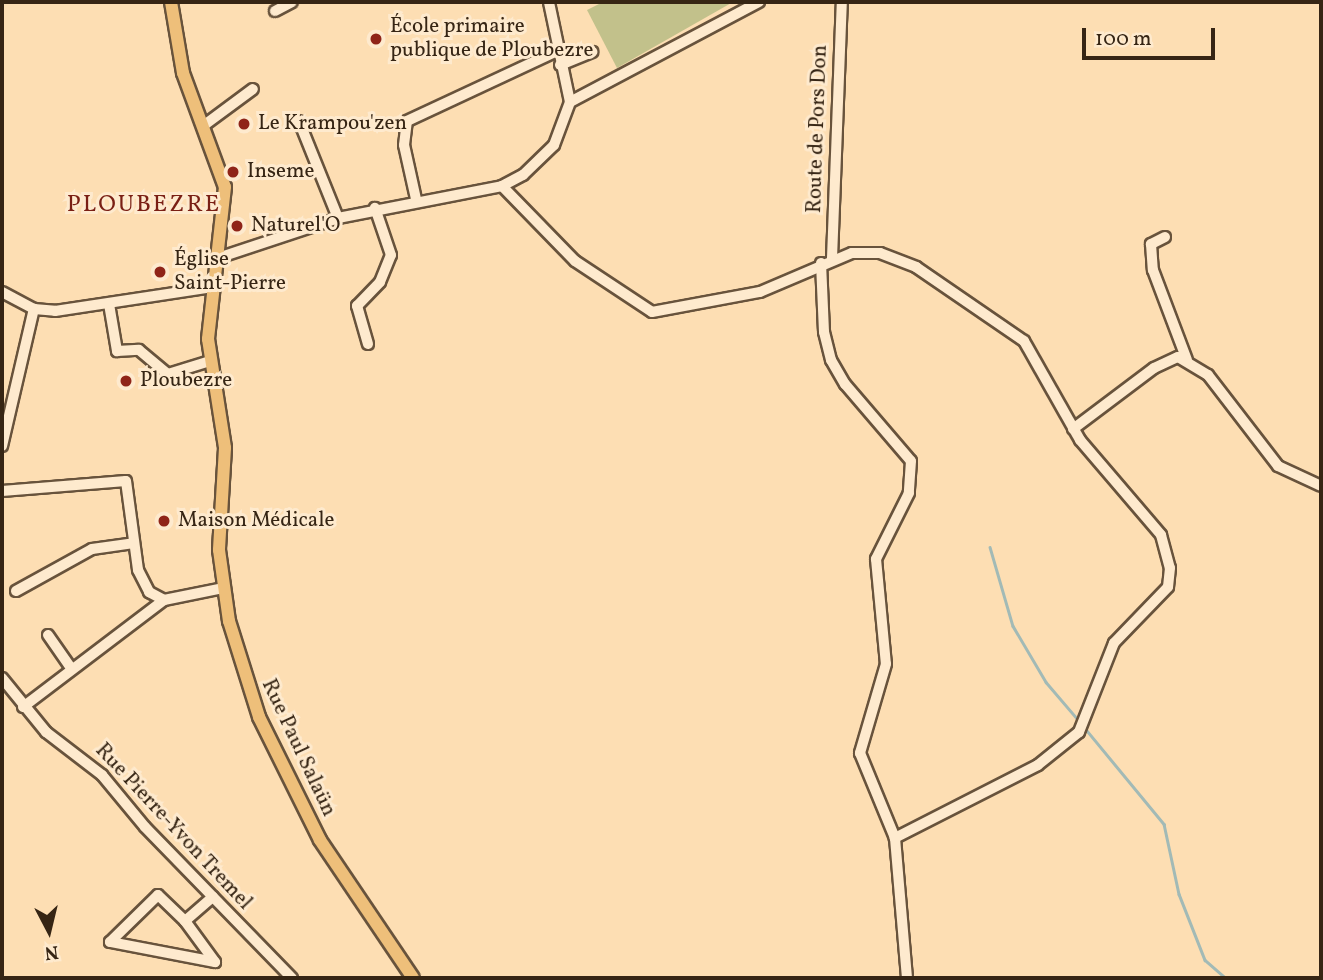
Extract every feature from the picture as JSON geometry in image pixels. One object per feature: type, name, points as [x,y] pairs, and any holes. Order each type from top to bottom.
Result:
[{"type":"main road","name":"Rue Paul Salaün","points":[[171,2],[184,73],[225,187],[214,288],[210,361],[225,448],[219,544],[223,588],[259,717],[328,854],[413,978]]},
{"type":"street","points":[[275,11],[292,2]]},
{"type":"street","points":[[218,258],[375,208],[502,186],[554,145],[570,102],[557,51],[549,2]]},
{"type":"street","points":[[570,102],[759,2]]},
{"type":"street","name":"Route de Pors Don","points":[[832,258],[842,2]]},
{"type":"street","points":[[416,199],[404,145],[407,121],[557,51]]},
{"type":"street","points":[[560,65],[593,51]]},
{"type":"street","points":[[204,126],[253,89]]},
{"type":"street","points":[[299,121],[338,218]]},
{"type":"street","points":[[502,186],[575,261],[652,312],[760,292],[832,258],[864,252],[900,259],[1005,325],[1030,350],[1073,429],[1161,535],[1170,568],[1164,596],[1110,650],[1079,732],[1038,765],[895,838]]},
{"type":"street","points":[[368,344],[357,306],[380,282],[391,255],[375,208]]},
{"type":"street","points":[[1165,237],[1150,244],[1153,270],[1186,360],[1225,394],[1278,466],[1321,486]]},
{"type":"street","points":[[821,263],[824,332],[831,360],[845,384],[911,461],[909,493],[876,559],[886,664],[860,748],[895,838],[907,978]]},
{"type":"street","points":[[2,292],[34,309],[109,304],[214,288]]},
{"type":"street","points":[[109,304],[117,351],[139,349],[168,374],[210,361]]},
{"type":"street","points":[[2,446],[34,309]]},
{"type":"street","points":[[1073,429],[1154,368],[1170,359],[1186,360]]},
{"type":"street","points":[[2,491],[126,481],[134,543],[143,583],[164,600]]},
{"type":"street","points":[[16,591],[92,548],[134,543]]},
{"type":"street","points":[[23,707],[164,600],[223,588]]},
{"type":"street","points":[[48,635],[71,668]]},
{"type":"street","name":"Rue Pierre-Yvon Tremel","points":[[2,678],[23,707],[102,775],[213,897],[292,978]]},
{"type":"street","points":[[158,895],[185,921],[215,962],[110,942],[158,895]]},
{"type":"street","points":[[185,921],[213,897]]},
{"type":"shaded area","points":[[603,2],[733,2],[617,68],[587,10]]},
{"type":"waterway","points":[[990,547],[1013,626],[1046,682],[1080,722]]},
{"type":"waterway","points":[[1084,727],[1164,824],[1179,894],[1205,960],[1226,978]]},
{"type":"place","name":"École primaire publique de Ploubezre","points":[[376,39]]},
{"type":"place","name":"Le Krampou'zen","points":[[244,124]]},
{"type":"place","name":"Inseme","points":[[233,172]]},
{"type":"place","name":"Naturel'O","points":[[237,226]]},
{"type":"place","name":"Église Saint-Pierre","points":[[160,272]]},
{"type":"place","name":"Ploubezre","points":[[126,381]]},
{"type":"place","name":"Maison Médicale","points":[[164,521]]},
{"type":"district","name":"PLOUBEZRE","points":[[144,206]]}]
